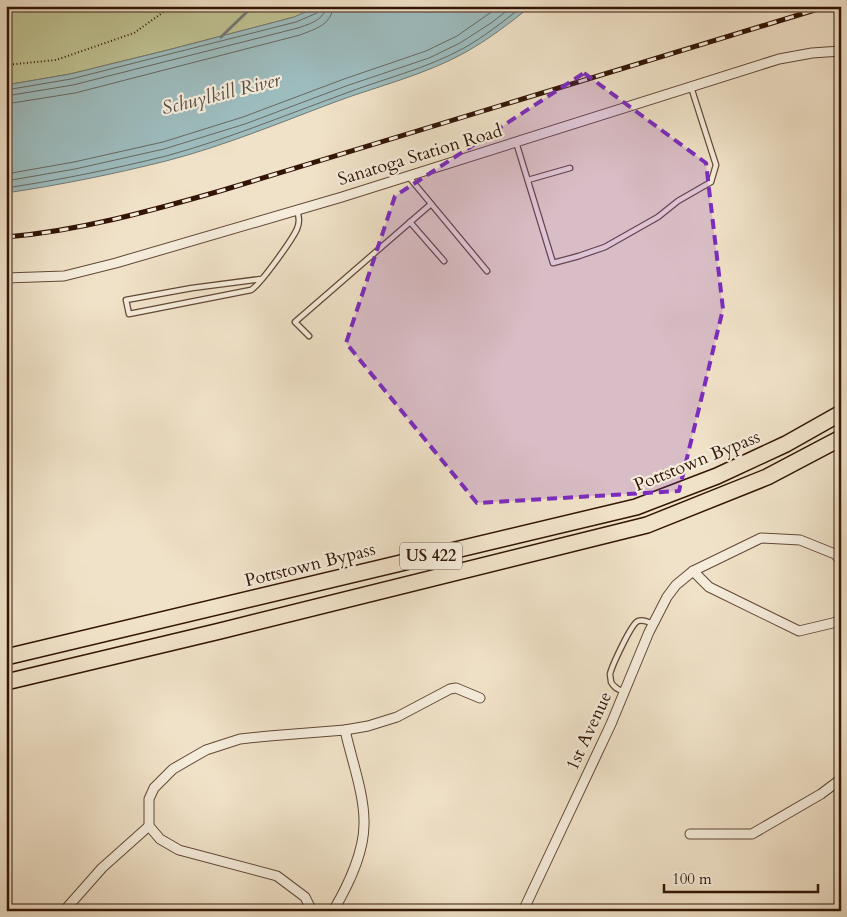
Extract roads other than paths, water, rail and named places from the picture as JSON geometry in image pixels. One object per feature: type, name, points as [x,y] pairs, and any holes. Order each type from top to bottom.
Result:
[{"type":"highway","name":"Pottstown Bypass","points":[[6,658],[636,507],[717,476],[786,444],[841,413]]},
{"type":"highway","name":"US 422","points":[[6,682],[230,629],[647,525],[767,477],[841,438]]},
{"type":"street","name":"Sanatoga Station Road","points":[[6,278],[64,276],[116,263],[408,176],[779,59],[812,53],[841,51]]},
{"type":"street","name":"1st Avenue","points":[[523,911],[624,692],[653,624],[667,596],[676,585],[693,571],[761,538],[800,540],[835,554],[841,560]]},
{"type":"street","points":[[693,571],[709,587],[799,631],[841,621]]},
{"type":"street","points":[[312,911],[305,897],[277,876],[179,850],[160,839],[149,826],[148,799],[154,788],[173,769],[206,750],[250,738],[344,730],[368,726],[397,717],[450,689],[456,688],[480,698]]},
{"type":"street","points":[[333,911],[346,890],[361,843],[364,821],[362,800],[344,730]]},
{"type":"street","points":[[690,834],[752,834],[821,794],[841,779]]},
{"type":"street","points":[[64,911],[102,868],[149,826]]},
{"type":"lane","points":[[516,142],[553,263],[580,256],[605,247],[658,217],[678,201],[711,182],[716,165],[691,87]]},
{"type":"lane","points":[[528,180],[570,168]]},
{"type":"lane","points":[[408,176],[487,271]]},
{"type":"lane","points":[[309,336],[295,322],[431,204]]},
{"type":"lane","points":[[261,279],[192,288],[126,300],[129,314],[244,293],[256,288],[298,228],[297,210]]},
{"type":"lane","points":[[410,222],[444,261]]},
{"type":"lane","points":[[624,692],[616,688],[611,682],[610,675],[631,627],[638,621],[644,620],[653,624]]},
{"type":"water","name":"Schuylkill River","points":[[319,6],[531,6],[491,36],[450,60],[418,74],[230,141],[166,161],[67,183],[6,193],[6,85],[70,74],[168,50],[294,17]]},
{"type":"waterway","points":[[221,37],[253,6]]},
{"type":"railway","points":[[6,237],[87,225],[141,213],[220,191],[828,6]]}]
